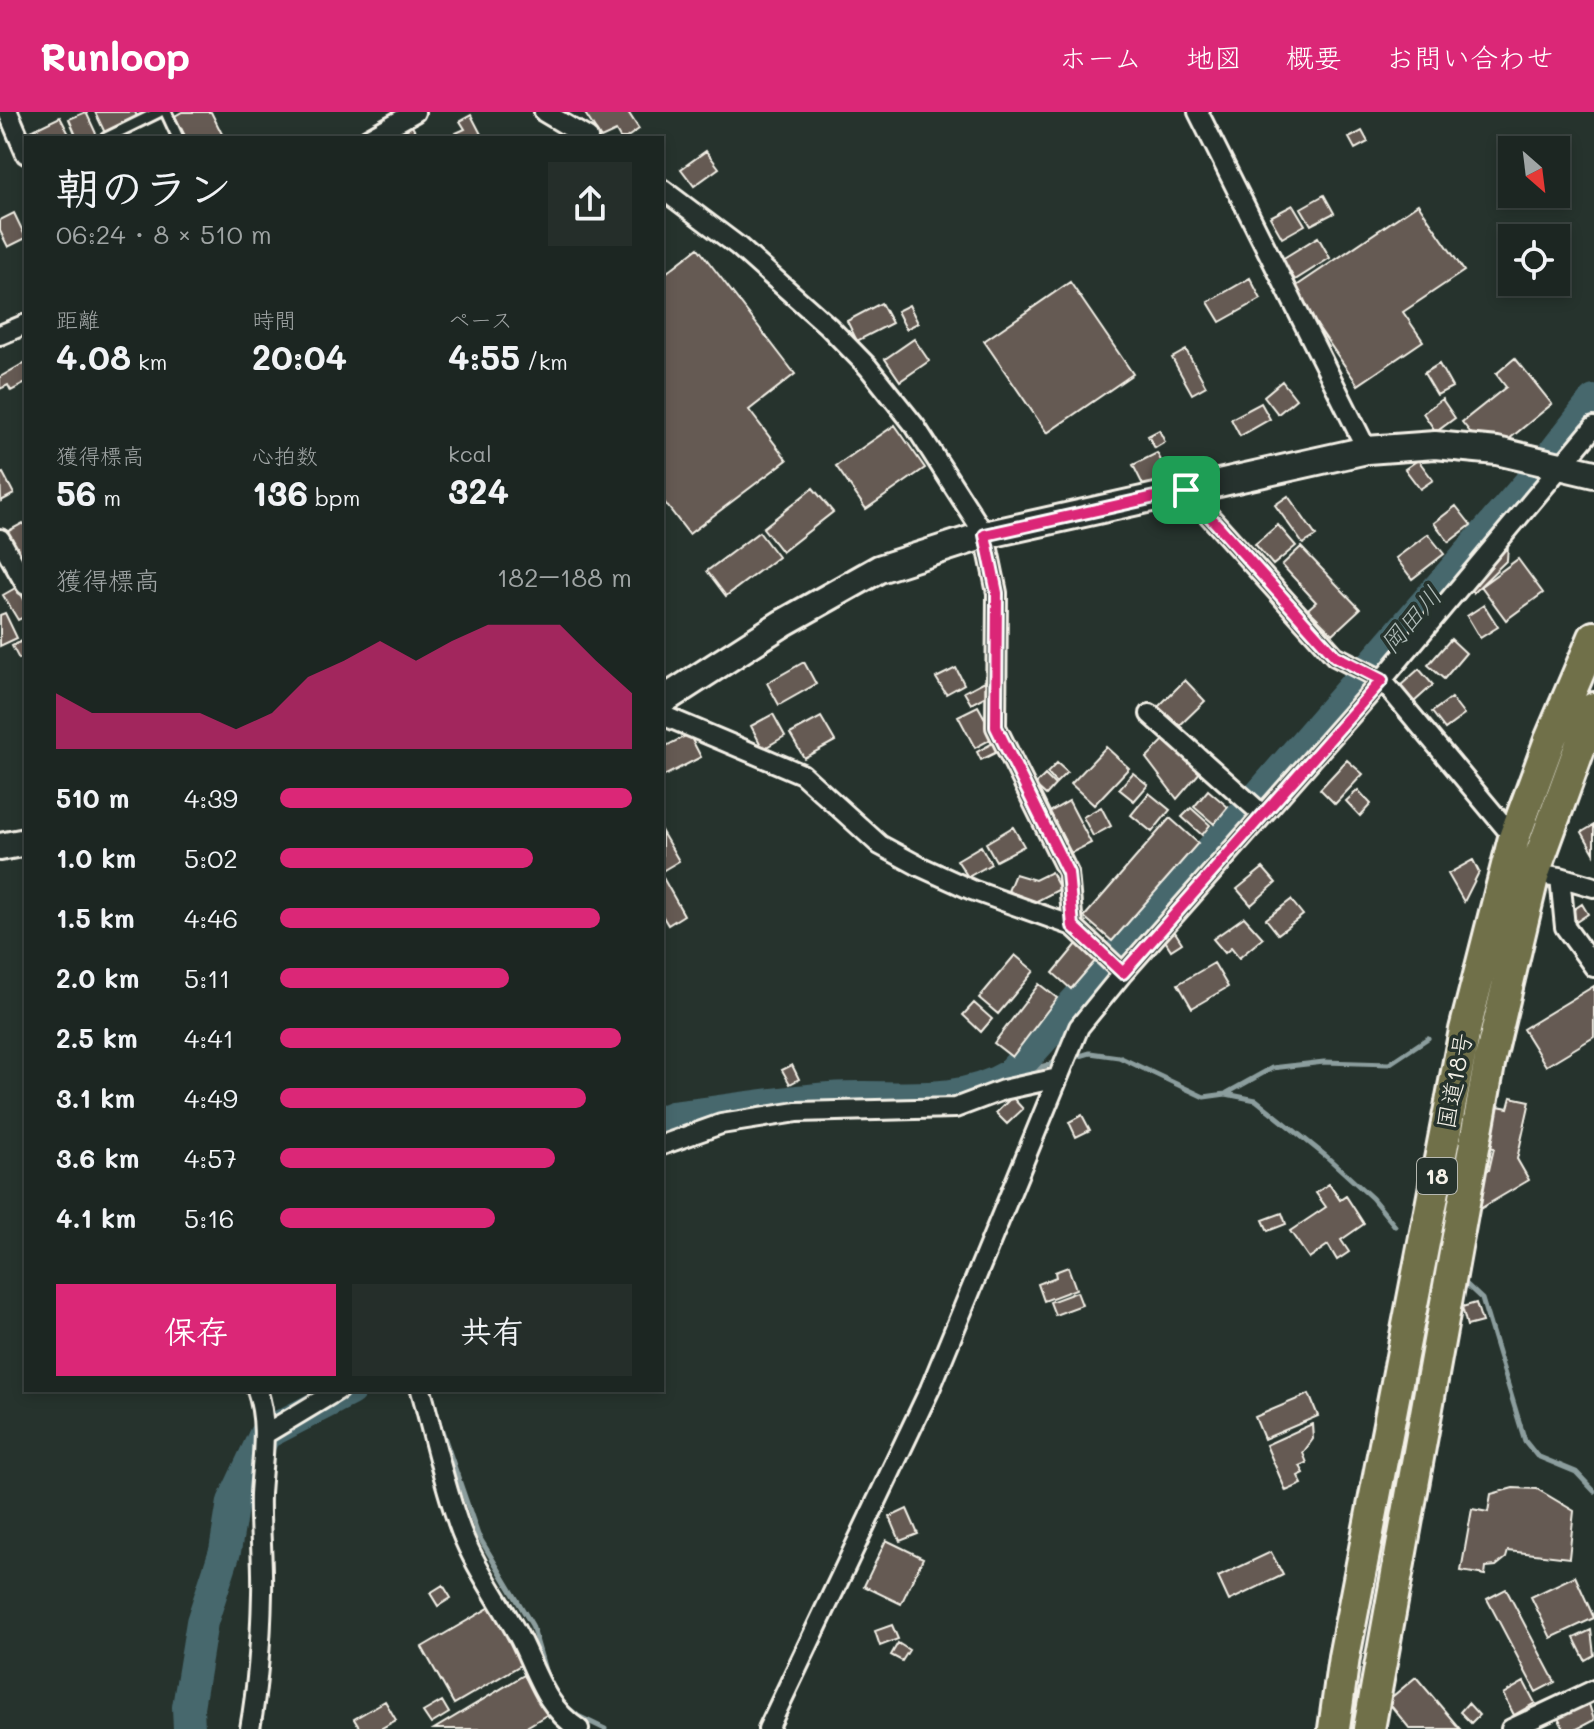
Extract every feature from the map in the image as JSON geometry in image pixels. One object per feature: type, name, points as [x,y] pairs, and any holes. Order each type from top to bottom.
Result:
[{"type":"highway","name":"国道18号","points":[[1334,1729],[1344,1657],[1465,1030],[1514,838],[1550,740],[1594,637]]},
{"type":"highway","name":"国道18号","points":[[1369,1729],[1490,1059],[1594,708]]},
{"type":"main road","points":[[664,700],[783,623],[879,569],[985,535],[1367,450],[1435,445],[1497,451],[1594,474]]},
{"type":"main road","points":[[0,847],[24,842]]},
{"type":"street","points":[[8,112],[24,149]]},
{"type":"street","points":[[373,136],[415,112]]},
{"type":"street","points":[[544,112],[585,136]]},
{"type":"street","points":[[1198,112],[1367,450]]},
{"type":"street","points":[[664,190],[738,246],[828,326],[868,367],[915,426],[985,535],[997,593],[996,727],[1068,873],[1073,926]]},
{"type":"street","points":[[0,335],[24,325]]},
{"type":"street","points":[[768,1729],[930,1389],[1079,1027],[1116,966],[1263,815],[1370,675],[1562,467],[1594,427]]},
{"type":"street","points":[[1186,490],[1335,656],[1370,675],[1514,838]]},
{"type":"street","points":[[0,539],[24,581]]},
{"type":"street","points":[[1150,714],[1263,815]]},
{"type":"street","points":[[664,716],[802,774],[880,845],[919,866],[1073,926],[1116,966]]},
{"type":"street","points":[[1547,875],[1594,887]]},
{"type":"street","points":[[1547,875],[1565,927],[1594,967]]},
{"type":"street","points":[[664,1144],[721,1124],[797,1112],[955,1108],[1061,1071]]},
{"type":"street","points":[[250,1729],[258,1685],[260,1496],[265,1434],[263,1406],[258,1392]]},
{"type":"street","points":[[265,1434],[335,1392]]},
{"type":"street","points":[[422,1392],[461,1532],[487,1584],[510,1619],[544,1694],[567,1721],[579,1729]]},
{"type":"street","points":[[1511,1729],[1594,1690]]},
{"type":"lane","points":[[110,136],[159,112]]},
{"type":"lane","points":[[166,112],[177,136]]},
{"type":"building","points":[[86,112],[97,136],[76,136],[69,119]]},
{"type":"building","points":[[95,112],[135,112],[138,118],[105,133]]},
{"type":"building","points":[[182,112],[211,112],[223,136],[185,136],[175,116]]},
{"type":"building","points":[[584,112],[628,112],[639,129],[629,136],[619,136],[616,131],[600,136]]},
{"type":"building","points":[[471,115],[482,136],[458,136],[456,133],[465,129],[460,121]]},
{"type":"building","points":[[60,117],[70,136],[29,136],[27,133]]},
{"type":"building","points":[[409,121],[416,133],[396,136],[393,130]]},
{"type":"building","points":[[1362,131],[1368,142],[1355,149],[1349,138]]},
{"type":"building","points":[[706,151],[719,168],[694,186],[681,169]]},
{"type":"building","points":[[1324,195],[1334,213],[1311,225],[1301,208]]},
{"type":"building","points":[[1418,204],[1464,271],[1403,312],[1423,341],[1358,385],[1292,289]]},
{"type":"building","points":[[1293,205],[1305,225],[1282,238],[1270,217]]},
{"type":"building","points":[[14,213],[24,239],[8,247],[0,231],[0,220]]},
{"type":"building","points":[[1318,237],[1330,258],[1295,280],[1282,259]]},
{"type":"building","points":[[698,248],[795,374],[749,410],[787,460],[689,534],[664,502],[664,274]]},
{"type":"building","points":[[1250,278],[1261,299],[1220,322],[1208,302]]},
{"type":"building","points":[[1070,282],[1133,374],[1047,433],[984,341]]},
{"type":"building","points":[[881,303],[892,323],[857,341],[847,321]]},
{"type":"building","points":[[909,305],[918,323],[906,329],[897,311]]},
{"type":"building","points":[[914,339],[929,361],[900,381],[885,359]]},
{"type":"building","points":[[1186,350],[1206,386],[1192,394],[1172,358]]},
{"type":"building","points":[[1515,358],[1552,404],[1508,440],[1474,437],[1462,422],[1506,387],[1496,374]]},
{"type":"building","points":[[24,363],[24,384],[11,391],[8,385],[0,389],[0,377]]},
{"type":"building","points":[[1439,364],[1452,387],[1437,395],[1424,373]]},
{"type":"building","points":[[1282,381],[1296,399],[1278,414],[1264,396]]},
{"type":"building","points":[[1442,399],[1455,418],[1436,432],[1423,413]]},
{"type":"building","points":[[1261,403],[1270,419],[1240,436],[1231,419]]},
{"type":"building","points":[[895,425],[925,468],[866,509],[836,466]]},
{"type":"building","points":[[1159,430],[1165,442],[1155,448],[1148,436]]},
{"type":"building","points":[[1157,453],[1170,477],[1145,489],[1133,465]]},
{"type":"building","points":[[1418,460],[1433,480],[1420,489],[1405,469]]},
{"type":"building","points":[[3,473],[14,494],[1,501],[0,474]]},
{"type":"building","points":[[813,488],[833,512],[782,552],[763,528]]},
{"type":"building","points":[[1288,496],[1316,536],[1303,544],[1275,505]]},
{"type":"building","points":[[1456,506],[1471,525],[1449,542],[1434,523]]},
{"type":"building","points":[[23,523],[24,558],[17,560],[3,534]]},
{"type":"building","points":[[1278,525],[1296,546],[1273,565],[1255,544]]},
{"type":"building","points":[[759,532],[778,557],[726,596],[707,571]]},
{"type":"building","points":[[1428,534],[1444,554],[1412,579],[1396,558]]},
{"type":"building","points":[[1508,546],[1507,560],[1473,593],[1467,586]]},
{"type":"building","points":[[1301,547],[1360,609],[1333,634],[1308,609],[1316,602],[1282,565]]},
{"type":"building","points":[[1518,559],[1543,593],[1506,620],[1481,586]]},
{"type":"building","points":[[17,587],[24,599],[24,617],[18,620],[3,595]]},
{"type":"building","points":[[1484,605],[1498,627],[1480,638],[1467,616]]},
{"type":"building","points":[[5,613],[17,638],[0,646],[0,615]]},
{"type":"building","points":[[1451,639],[1466,653],[1444,679],[1428,665]]},
{"type":"building","points":[[24,640],[24,657],[19,659],[12,646]]},
{"type":"building","points":[[804,662],[816,684],[779,705],[767,683]]},
{"type":"building","points":[[956,668],[964,684],[946,694],[936,678]]},
{"type":"building","points":[[1419,669],[1433,685],[1414,702],[1400,686]]},
{"type":"building","points":[[1185,680],[1205,701],[1176,729],[1156,709]]},
{"type":"building","points":[[985,681],[988,695],[971,704],[964,692]]},
{"type":"building","points":[[1451,698],[1464,715],[1445,729],[1432,712]]},
{"type":"building","points":[[978,706],[995,737],[975,748],[958,716]]},
{"type":"building","points":[[773,714],[785,736],[763,749],[751,726]]},
{"type":"building","points":[[821,717],[835,741],[804,758],[790,734]]},
{"type":"building","points":[[689,734],[701,757],[664,776],[664,747]]},
{"type":"building","points":[[1165,739],[1201,771],[1177,799],[1146,758]]},
{"type":"building","points":[[993,743],[997,752],[981,760],[977,752]]},
{"type":"building","points":[[1106,747],[1129,768],[1094,805],[1071,784]]},
{"type":"building","points":[[1347,760],[1363,774],[1335,804],[1320,789]]},
{"type":"building","points":[[1057,763],[1067,772],[1056,783],[1047,773]]},
{"type":"building","points":[[1133,773],[1148,785],[1134,801],[1119,789]]},
{"type":"building","points":[[1045,775],[1055,785],[1046,795],[1035,785]]},
{"type":"building","points":[[1208,790],[1228,807],[1214,824],[1194,807]]},
{"type":"building","points":[[1358,790],[1371,804],[1360,816],[1346,801]]},
{"type":"building","points":[[1149,793],[1170,810],[1152,832],[1131,815]]},
{"type":"building","points":[[1069,801],[1091,843],[1071,853],[1050,812]]},
{"type":"building","points":[[1101,807],[1111,826],[1093,836],[1083,817]]},
{"type":"building","points":[[1191,808],[1210,825],[1202,835],[1182,817]]},
{"type":"building","points":[[1170,818],[1198,843],[1112,941],[1084,917]]},
{"type":"building","points":[[1594,825],[1594,853],[1582,832]]},
{"type":"building","points":[[1013,827],[1024,846],[996,861],[986,843]]},
{"type":"building","points":[[664,835],[679,861],[664,870]]},
{"type":"building","points":[[981,846],[991,864],[968,877],[957,860]]},
{"type":"building","points":[[1473,860],[1479,872],[1464,902],[1448,874]]},
{"type":"building","points":[[1263,868],[1276,883],[1251,905],[1237,889]]},
{"type":"building","points":[[1051,872],[1060,889],[1035,902],[1008,891],[1015,874],[1035,880]]},
{"type":"building","points":[[664,880],[684,915],[668,925],[664,918]]},
{"type":"building","points":[[1291,900],[1303,915],[1278,934],[1266,919]]},
{"type":"building","points":[[1582,904],[1588,914],[1576,922],[1570,912]]},
{"type":"building","points":[[1244,917],[1263,938],[1239,958],[1231,948],[1225,953],[1213,939]]},
{"type":"building","points":[[1175,932],[1182,943],[1171,950],[1164,939]]},
{"type":"building","points":[[1077,944],[1096,960],[1071,989],[1053,973]]},
{"type":"building","points":[[1015,955],[1034,971],[998,1014],[979,998]]},
{"type":"building","points":[[1214,963],[1228,987],[1192,1008],[1178,984]]},
{"type":"building","points":[[1039,984],[1057,998],[1012,1057],[994,1043]]},
{"type":"building","points":[[1594,986],[1594,1037],[1546,1066],[1523,1029]]},
{"type":"building","points":[[974,1003],[992,1019],[981,1032],[963,1015]]},
{"type":"building","points":[[792,1065],[799,1079],[790,1084],[782,1070]]},
{"type":"building","points":[[1012,1097],[1023,1109],[1007,1124],[996,1113]]},
{"type":"building","points":[[1511,1097],[1530,1101],[1517,1159],[1529,1180],[1478,1210],[1485,1170],[1489,1170],[1494,1148],[1489,1147],[1498,1106],[1508,1108]]},
{"type":"building","points":[[1082,1115],[1090,1130],[1076,1137],[1069,1122]]},
{"type":"building","points":[[1329,1184],[1340,1200],[1346,1196],[1364,1224],[1341,1240],[1349,1252],[1337,1260],[1328,1245],[1309,1258],[1290,1231],[1326,1207],[1316,1193]]},
{"type":"building","points":[[1282,1213],[1286,1224],[1268,1231],[1263,1220]]},
{"type":"building","points":[[1068,1267],[1076,1289],[1044,1301],[1038,1284],[1056,1277],[1055,1272]]},
{"type":"building","points":[[1077,1292],[1082,1305],[1055,1315],[1050,1302]]},
{"type":"building","points":[[1476,1303],[1482,1322],[1467,1326],[1462,1307]]},
{"type":"building","points":[[1309,1394],[1318,1416],[1264,1439],[1255,1417]]},
{"type":"building","points":[[1312,1424],[1313,1439],[1303,1453],[1307,1463],[1300,1466],[1304,1473],[1298,1476],[1302,1484],[1286,1491],[1266,1445]]},
{"type":"building","points":[[1513,1488],[1537,1489],[1574,1511],[1569,1558],[1508,1551],[1506,1558],[1496,1566],[1486,1567],[1485,1575],[1461,1571],[1472,1509],[1488,1512],[1491,1494]]},
{"type":"building","points":[[907,1509],[918,1534],[900,1541],[890,1517]]},
{"type":"building","points":[[886,1540],[923,1558],[901,1604],[864,1586]]},
{"type":"building","points":[[1271,1552],[1283,1575],[1229,1601],[1218,1577]]},
{"type":"building","points":[[1575,1576],[1594,1618],[1551,1638],[1531,1597]]},
{"type":"building","points":[[443,1585],[451,1598],[438,1606],[430,1593]]},
{"type":"building","points":[[1506,1589],[1555,1682],[1536,1692],[1487,1599]]},
{"type":"building","points":[[494,1605],[526,1662],[454,1704],[422,1647]]},
{"type":"building","points":[[892,1625],[898,1639],[880,1646],[875,1631]]},
{"type":"building","points":[[1591,1630],[1594,1655],[1585,1660],[1574,1638]]},
{"type":"building","points":[[898,1643],[909,1650],[902,1661],[891,1655]]},
{"type":"building","points":[[524,1675],[548,1714],[523,1729],[434,1729]]},
{"type":"building","points":[[1416,1677],[1460,1729],[1410,1729],[1387,1701]]},
{"type":"building","points":[[1524,1682],[1535,1703],[1514,1715],[1503,1694]]},
{"type":"building","points":[[385,1701],[396,1720],[380,1729],[360,1729],[354,1719]]},
{"type":"building","points":[[442,1701],[449,1713],[431,1724],[423,1712]]},
{"type":"building","points":[[1588,1701],[1594,1720],[1577,1729],[1564,1729],[1558,1718]]},
{"type":"building","points":[[1468,1703],[1479,1715],[1471,1723],[1460,1712]]},
{"type":"waterway","name":"岡田川","points":[[1556,450],[1594,401]]},
{"type":"waterway","name":"岡田川","points":[[1259,796],[1532,480]]},
{"type":"waterway","points":[[664,1120],[810,1100],[944,1096],[988,1086],[1010,1075],[1239,819]]},
{"type":"waterway","points":[[1227,1093],[1272,1068],[1324,1062],[1389,1064],[1428,1038]]},
{"type":"waterway","points":[[1073,1058],[1090,1053],[1119,1057],[1204,1097],[1226,1094],[1256,1100],[1327,1157],[1372,1198],[1395,1226]]},
{"type":"waterway","points":[[1010,1075],[1059,1062]]},
{"type":"waterway","points":[[1466,1284],[1482,1299],[1525,1441],[1537,1456],[1576,1472],[1594,1491]]},
{"type":"waterway","points":[[189,1729],[188,1707],[202,1622],[225,1551],[233,1502],[265,1434],[346,1392]]},
{"type":"waterway","points":[[438,1419],[478,1535],[532,1625],[548,1681]]},
{"type":"waterway","points":[[565,1705],[578,1716],[605,1729]]},
{"type":"route","points":[[1186,490],[1335,656],[1382,680],[1123,973],[1073,926],[1068,873],[996,727],[997,593],[985,535],[1186,490]]}]
